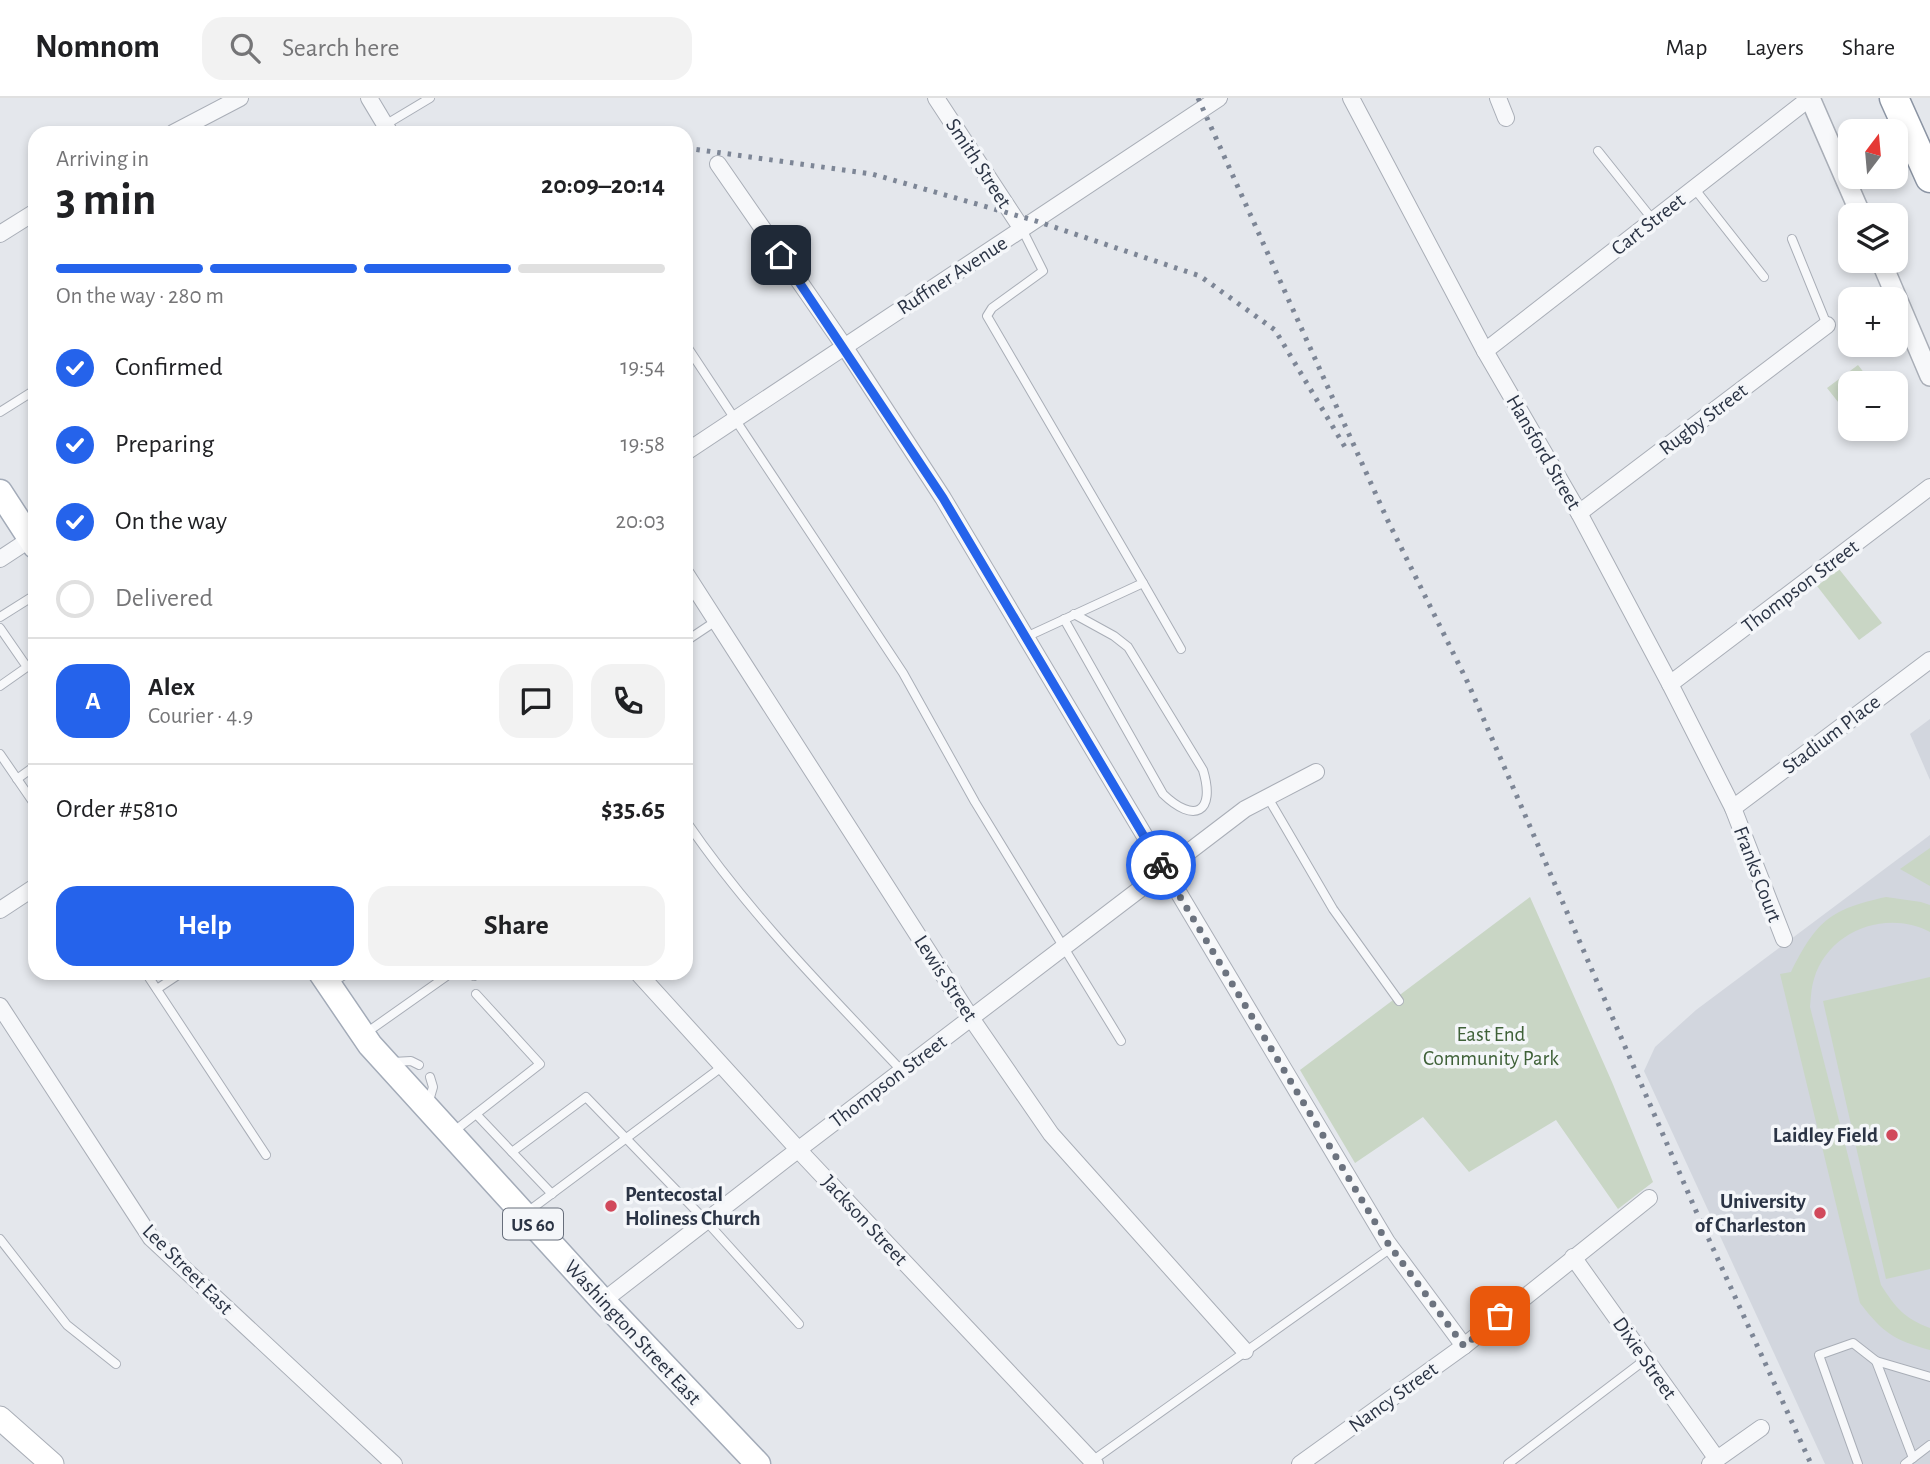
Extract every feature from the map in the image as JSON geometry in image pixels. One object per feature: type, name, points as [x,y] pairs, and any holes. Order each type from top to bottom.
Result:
[{"type":"highway","points":[[1894,98],[1930,178]]},
{"type":"main road","points":[[0,492],[28,534]]},
{"type":"main road","name":"Washington Street East","points":[[334,980],[363,1035],[387,1063],[603,1301],[758,1464]]},
{"type":"main road","points":[[0,1418],[52,1464]]},
{"type":"street","points":[[198,126],[240,98]]},
{"type":"street","points":[[369,98],[386,126]]},
{"type":"street","name":"Smith Street","points":[[936,98],[1022,229]]},
{"type":"street","name":"Ruffner Avenue","points":[[693,447],[1219,98]]},
{"type":"street","name":"Hansford Street","points":[[1351,98],[1485,351],[1579,513],[1733,808]]},
{"type":"street","points":[[1497,98],[1507,118]]},
{"type":"street","points":[[1810,98],[1856,203]]},
{"type":"street","name":"Cart Street","points":[[1485,351],[1810,98]]},
{"type":"street","points":[[718,164],[844,346],[943,498],[1391,1248],[1464,1346]]},
{"type":"street","points":[[0,234],[28,216]]},
{"type":"street","points":[[1886,273],[1930,376]]},
{"type":"street","name":"Rugby Street","points":[[1579,513],[1827,325]]},
{"type":"street","name":"Thompson Street","points":[[1670,684],[1930,487]]},
{"type":"street","points":[[0,559],[28,544]]},
{"type":"street","name":"Lewis Street","points":[[693,585],[971,1018],[1051,1134],[1245,1351]]},
{"type":"street","name":"Stadium Place","points":[[1733,808],[1930,660]]},
{"type":"street","name":"Thompson Street","points":[[603,1301],[1245,809],[1316,772]]},
{"type":"street","name":"Franks Court","points":[[1733,808],[1784,939]]},
{"type":"street","points":[[0,910],[28,892]]},
{"type":"street","name":"Jackson Street","points":[[644,980],[798,1150],[1094,1462]]},
{"type":"street","name":"Lee Street East","points":[[0,1006],[151,1238],[394,1464]]},
{"type":"street","name":"Nancy Street","points":[[1300,1464],[1464,1346],[1649,1198]]},
{"type":"street","name":"Dixie Street","points":[[1573,1257],[1646,1359],[1713,1462]]},
{"type":"street","points":[[1713,1462],[1761,1428]]},
{"type":"lane","points":[[392,126],[430,98]]},
{"type":"lane","points":[[1598,151],[1653,220]]},
{"type":"lane","points":[[1694,188],[1764,277]]},
{"type":"lane","points":[[1022,229],[1043,271],[992,308],[987,316],[1181,649]]},
{"type":"lane","points":[[1792,239],[1827,325]]},
{"type":"lane","points":[[693,355],[903,673],[975,802],[1121,1041]]},
{"type":"lane","points":[[0,412],[28,394]]},
{"type":"lane","points":[[1026,637],[1143,583]]},
{"type":"lane","points":[[0,617],[28,599]]},
{"type":"lane","points":[[1064,619],[1163,794],[1183,811],[1194,812],[1202,807],[1208,798],[1208,786],[1203,770],[1128,648],[1114,636],[1074,614]]},
{"type":"lane","points":[[693,636],[716,621]]},
{"type":"lane","points":[[0,628],[27,667],[0,686]]},
{"type":"lane","points":[[0,754],[28,795]]},
{"type":"lane","points":[[17,779],[28,771]]},
{"type":"lane","points":[[1266,796],[1334,909],[1399,1001]]},
{"type":"lane","points":[[693,831],[780,941],[901,1071]]},
{"type":"lane","points":[[151,980],[266,1155]]},
{"type":"lane","points":[[157,989],[170,980]]},
{"type":"lane","points":[[363,1035],[441,980]]},
{"type":"lane","points":[[451,1134],[540,1064],[476,993]]},
{"type":"lane","points":[[387,1063],[403,1061],[419,1065]]},
{"type":"lane","points":[[524,1214],[723,1066]]},
{"type":"lane","points":[[426,1107],[432,1094],[430,1077]]},
{"type":"lane","points":[[512,1152],[586,1097],[706,1221],[799,1324]]},
{"type":"lane","points":[[476,1114],[552,1194]]},
{"type":"lane","points":[[0,1239],[66,1325],[116,1364]]},
{"type":"lane","points":[[1094,1462],[1391,1248]]},
{"type":"lane","points":[[1858,1464],[1819,1355],[1853,1343],[1875,1361],[1930,1377]]},
{"type":"lane","points":[[1508,1464],[1646,1359]]},
{"type":"lane","points":[[1875,1361],[1913,1458]]},
{"type":"lane","points":[[1905,1464],[1930,1445]]},
{"type":"shaded area","points":[[1930,719],[1930,780],[1910,734]]},
{"type":"shaded area","name":"University of Charleston","points":[[1930,835],[1930,1464],[1825,1464],[1644,1071],[1655,1047],[1696,1010]]},
{"type":"green space","points":[[1858,365],[1863,371],[1850,371]]},
{"type":"green space","points":[[1838,380],[1838,402],[1827,388]]},
{"type":"green space","points":[[1839,569],[1882,623],[1859,640],[1817,586]]},
{"type":"green space","points":[[1930,848],[1930,886],[1900,869]]},
{"type":"green space","name":"East End Community Park","points":[[1530,897],[1653,1182],[1618,1209],[1556,1120],[1469,1172],[1423,1117],[1355,1163],[1300,1070]]},
{"type":"green space","points":[[1886,897],[1930,905],[1930,932],[1913,925],[1878,924],[1845,937],[1821,962],[1813,982],[1810,1007],[1881,1285],[1901,1311],[1930,1328],[1930,1350],[1890,1334],[1860,1303],[1780,974],[1791,972],[1809,940],[1828,919],[1852,906]]},
{"type":"green space","name":"Laidley Field","points":[[1930,977],[1930,1269],[1886,1279],[1823,1001]]},
{"type":"railway","points":[[1198,98],[1387,519],[1468,683],[1696,1211],[1811,1464]]},
{"type":"railway","points":[[693,149],[872,174],[1036,221],[1200,276],[1275,330],[1348,452]]},
{"type":"way so far","points":[[1161,865],[1387,1242],[1464,1346],[1500,1316]]},
{"type":"place","name":"Laidley Field","points":[[1892,1135]]},
{"type":"place","name":"Pentecostal Holiness Church","points":[[611,1206]]},
{"type":"place","name":"University of Charleston","points":[[1820,1213]]},
{"type":"route","points":[[781,255],[943,498],[1161,865]]}]
